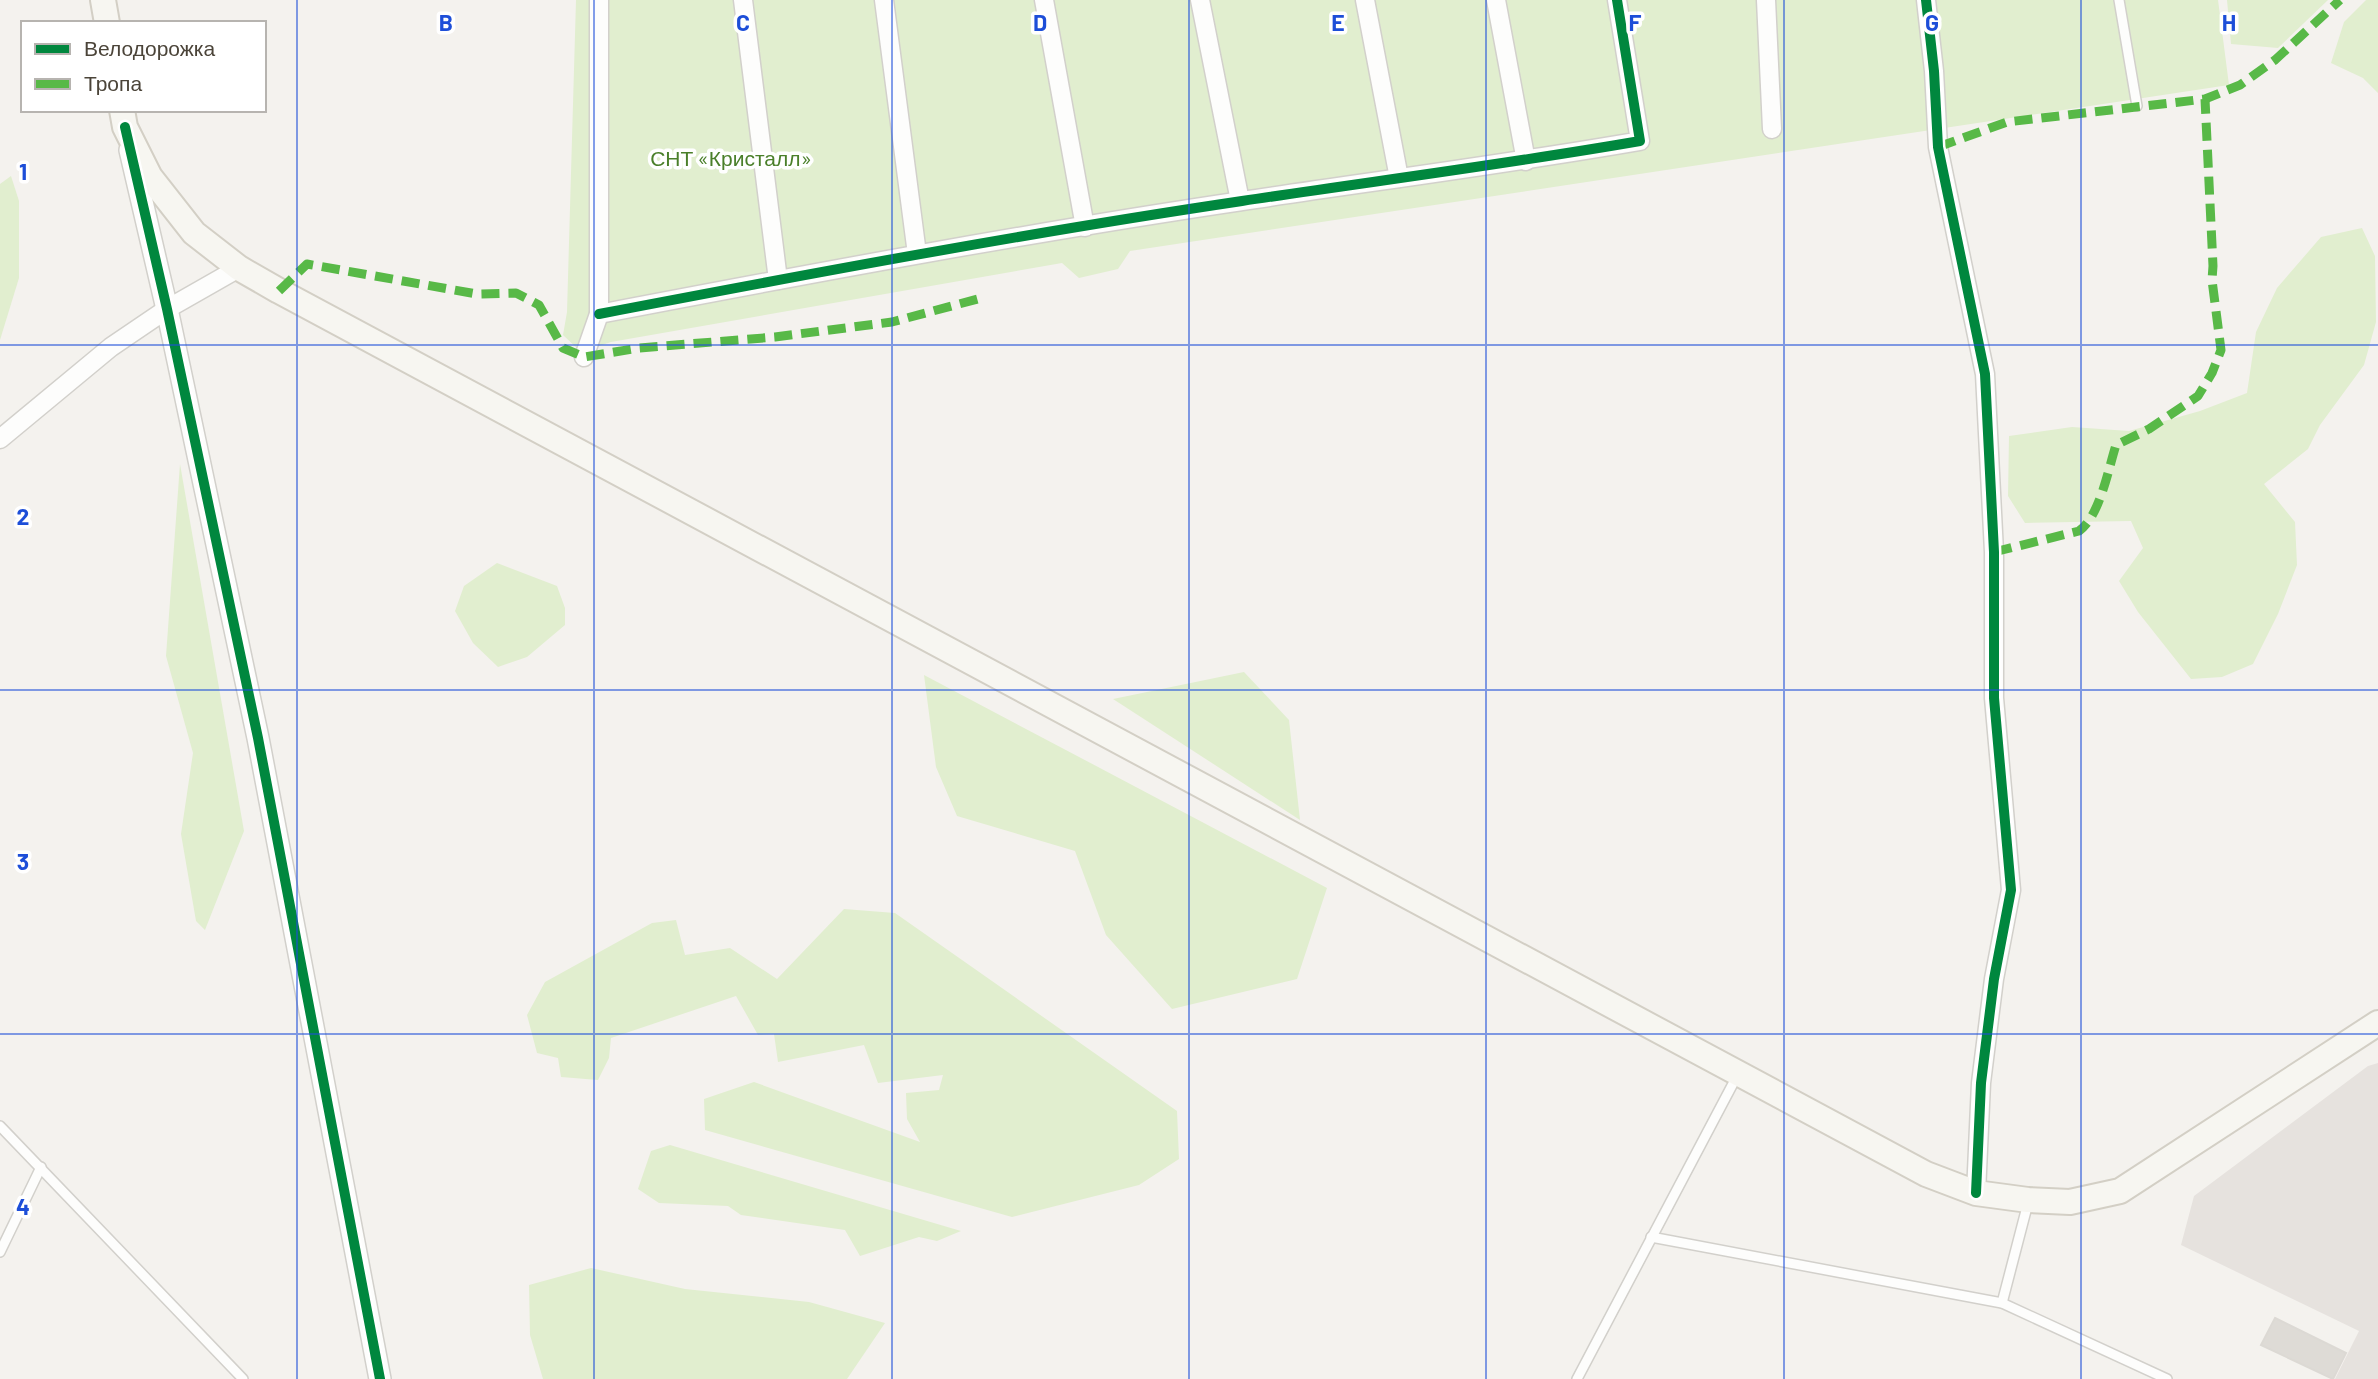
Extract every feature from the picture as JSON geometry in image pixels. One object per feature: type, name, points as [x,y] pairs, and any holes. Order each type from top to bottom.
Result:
[{"type":"main road","points":[[103,0],[107,21]]},
{"type":"main road","points":[[123,118],[150,177],[194,233],[239,268],[1926,1174],[1976,1193],[2028,1200],[2070,1202],[2120,1191],[2378,1023]]},
{"type":"street","points":[[584,357],[599,314],[599,0]]},
{"type":"street","points":[[743,0],[778,280]]},
{"type":"street","points":[[884,0],[917,254]]},
{"type":"street","points":[[1044,0],[1085,227]]},
{"type":"street","points":[[1200,0],[1240,201]]},
{"type":"street","points":[[1365,0],[1399,178]]},
{"type":"street","points":[[1496,0],[1526,161]]},
{"type":"street","points":[[599,314],[917,254],[1240,201],[1526,161],[1640,141],[1617,0]]},
{"type":"street","points":[[1766,0],[1772,130]]},
{"type":"street","points":[[1926,0],[1934,71],[1938,147],[1985,374],[1994,552],[1994,698],[2011,890],[1994,979],[1980,1083],[1976,1193]]},
{"type":"street","points":[[123,118],[167,309],[258,738],[380,1379]]},
{"type":"street","points":[[0,439],[111,347],[167,309],[239,268]]},
{"type":"lane","points":[[2119,0],[2137,106]]},
{"type":"lane","points":[[1577,1379],[1738,1074]]},
{"type":"lane","points":[[0,1126],[243,1379]]},
{"type":"lane","points":[[0,1252],[41,1167]]},
{"type":"lane","points":[[2002,1303],[2028,1200]]},
{"type":"lane","points":[[1651,1237],[2002,1303],[2167,1379]]},
{"type":"shaded area","points":[[2378,1063],[2378,1379],[2335,1379],[2359,1331],[2181,1245],[2194,1196],[2368,1066]]},
{"type":"green space","name":"СНТ «Кристалл»","points":[[576,0],[2218,0],[2229,85],[1130,251],[1118,269],[1079,278],[1062,263],[611,342],[581,352],[563,335],[567,312]]},
{"type":"green space","points":[[2227,0],[2328,0],[2278,48],[2231,44]]},
{"type":"green space","points":[[2366,0],[2378,0],[2378,93],[2363,78],[2331,63],[2344,22]]},
{"type":"green space","points":[[11,176],[19,201],[19,278],[0,340],[0,184]]},
{"type":"green space","points":[[2362,228],[2375,256],[2376,322],[2364,365],[2320,425],[2308,449],[2264,484],[2295,522],[2297,565],[2278,614],[2253,664],[2222,677],[2191,679],[2138,612],[2119,581],[2143,548],[2131,521],[2025,523],[2008,496],[2009,436],[2072,427],[2129,431],[2200,411],[2247,393],[2256,332],[2277,288],[2321,237]]},
{"type":"green space","points":[[180,464],[244,831],[205,930],[196,921],[181,834],[193,753],[166,656]]},
{"type":"green space","points":[[497,563],[557,586],[565,608],[565,625],[527,657],[498,667],[473,643],[455,611],[464,586]]},
{"type":"green space","points":[[1244,672],[1289,720],[1300,820],[1113,699]]},
{"type":"green space","points":[[924,675],[1327,888],[1297,979],[1172,1009],[1106,935],[1075,851],[957,816],[936,767]]},
{"type":"green space","points":[[844,909],[895,913],[1177,1111],[1179,1159],[1139,1185],[1012,1217],[705,1130],[704,1099],[754,1082],[920,1142],[907,1119],[906,1093],[939,1090],[943,1075],[878,1083],[864,1045],[778,1062],[774,1034],[758,1035],[736,996],[611,1038],[609,1058],[598,1080],[561,1077],[558,1058],[537,1053],[527,1015],[545,982],[652,923],[676,920],[685,955],[730,948],[777,979]]},
{"type":"green space","points":[[670,1145],[961,1231],[937,1241],[919,1237],[860,1256],[845,1230],[741,1215],[728,1206],[659,1203],[638,1189],[651,1151]]},
{"type":"green space","points":[[591,1268],[685,1289],[809,1302],[885,1323],[847,1379],[543,1379],[530,1335],[529,1285]]},
{"type":"building","points":[[2275,1318],[2346,1353],[2333,1379],[2261,1345]]},
{"type":"marked path","points":[[1938,147],[2007,122],[2205,99],[2240,85],[2275,60],[2340,0]]},
{"type":"marked path","points":[[1994,552],[2079,531],[2093,515],[2098,504],[2116,445],[2149,429],[2198,396],[2212,373],[2221,350],[2212,280],[2205,99]]},
{"type":"marked path","points":[[279,291],[307,264],[477,294],[516,293],[539,305],[563,348],[584,357],[639,348],[775,337],[892,322],[985,297]]},
{"type":"cycle path","points":[[599,314],[1081,226],[1640,141],[1617,0]]},
{"type":"cycle path","points":[[1926,0],[1934,71],[1938,147],[1985,374],[1994,552],[1994,698],[2011,890],[1994,979],[1981,1083],[1976,1193]]},
{"type":"cycle path","points":[[125,127],[167,309],[258,738],[380,1379]]}]
